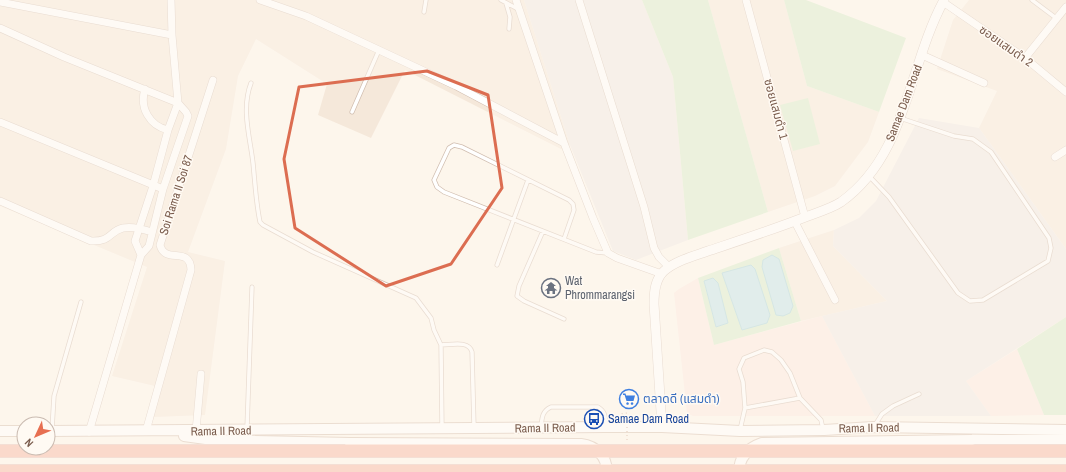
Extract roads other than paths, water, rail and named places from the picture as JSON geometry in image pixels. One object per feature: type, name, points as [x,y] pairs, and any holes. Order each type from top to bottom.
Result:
[{"type":"highway","points":[[0,451],[1066,451]]},
{"type":"highway","points":[[0,471],[1066,471]]},
{"type":"main road","name":"Rama II Road","points":[[56,431],[606,427],[662,427],[740,431],[824,430],[873,427],[1066,430]]},
{"type":"main road","points":[[0,431],[16,431]]},
{"type":"main road","points":[[148,431],[213,440],[350,443],[581,444],[592,447],[602,455],[606,462],[607,472]]},
{"type":"main road","points":[[739,472],[742,458],[747,451],[754,446],[762,444],[972,440],[1066,440]]},
{"type":"street","points":[[141,255],[135,241],[153,186],[168,130],[178,103],[172,35],[171,0]]},
{"type":"street","points":[[260,0],[306,16],[456,86],[564,143]]},
{"type":"street","points":[[516,0],[564,143],[608,253],[617,258],[662,274]]},
{"type":"street","points":[[579,0],[644,207],[654,248],[659,257],[669,267]]},
{"type":"street","name":"ซอยแสมดำ 1","points":[[746,0],[805,218]]},
{"type":"street","name":"Samae Dam Road","points":[[662,427],[654,304],[654,291],[657,279],[669,267],[695,255],[805,218],[840,202],[858,188],[869,176],[888,147],[943,1]]},
{"type":"street","name":"ซอยแสมดำ 2","points":[[943,1],[1025,58],[1066,92]]},
{"type":"street","points":[[0,2],[172,35]]},
{"type":"street","points":[[1025,58],[1066,7]]},
{"type":"street","points":[[0,28],[64,57],[178,103],[188,116],[163,189],[149,246],[141,255],[89,432]]},
{"type":"street","points":[[922,55],[984,83]]},
{"type":"street","name":"Soi Rama II Soi 87","points":[[148,431],[191,270],[191,263],[188,259],[165,254],[160,245],[213,80]]},
{"type":"street","points":[[145,90],[142,97],[149,119],[157,126],[168,130]]},
{"type":"street","points":[[0,122],[163,189]]},
{"type":"street","points":[[1055,157],[1066,150]]},
{"type":"street","points":[[0,201],[91,241],[106,240],[123,228],[139,228],[152,232]]},
{"type":"street","points":[[795,222],[835,300]]},
{"type":"street","points":[[196,431],[201,374]]},
{"type":"lane","points":[[424,12],[426,0]]},
{"type":"lane","points":[[501,0],[506,4],[519,9]]},
{"type":"lane","points":[[1032,0],[1056,18]]},
{"type":"lane","points":[[506,4],[510,17],[509,29]]},
{"type":"lane","points":[[352,112],[379,50]]},
{"type":"lane","points":[[251,83],[248,92],[246,122],[251,143],[260,222],[313,252],[416,298],[431,318],[434,330],[441,345],[442,429]]},
{"type":"lane","points":[[869,176],[890,197],[958,293],[970,301],[983,300],[1048,261],[1051,248],[1049,238],[991,152],[973,139],[954,136],[900,118]]},
{"type":"lane","points":[[564,239],[574,210],[573,204],[569,200],[462,147],[454,145],[449,148],[434,180],[437,187],[444,192],[596,252],[608,253]]},
{"type":"lane","points":[[497,265],[528,180]]},
{"type":"lane","points":[[543,231],[519,286],[517,296],[524,301],[564,318]]},
{"type":"lane","points":[[247,430],[252,287]]},
{"type":"lane","points":[[52,416],[54,396],[81,302]]},
{"type":"lane","points":[[441,345],[467,344],[471,347],[474,428]]},
{"type":"lane","points":[[740,431],[745,408],[743,382],[739,369],[744,358],[764,350],[772,352],[781,360],[790,373],[800,398],[821,420],[824,430]]},
{"type":"lane","points":[[873,427],[882,414],[893,406],[919,394]]},
{"type":"lane","points":[[745,408],[800,398]]},
{"type":"lane","points":[[540,428],[543,414],[546,409],[551,407],[598,407],[605,414],[606,427]]},
{"type":"water","points":[[772,255],[779,259],[793,306],[790,313],[783,316],[776,315],[762,267],[763,260]]},
{"type":"water","points":[[751,265],[755,269],[770,315],[767,323],[742,330],[722,273]]},
{"type":"water","points":[[713,278],[718,283],[728,323],[716,327],[704,281]]},
{"type":"place","name":"Wat Phrommarangsi","points":[[551,288]]},
{"type":"place","name":"ตลาดดี (แสมดำ)","points":[[629,399]]},
{"type":"place","name":"Samae Dam Road","points":[[594,419]]}]
